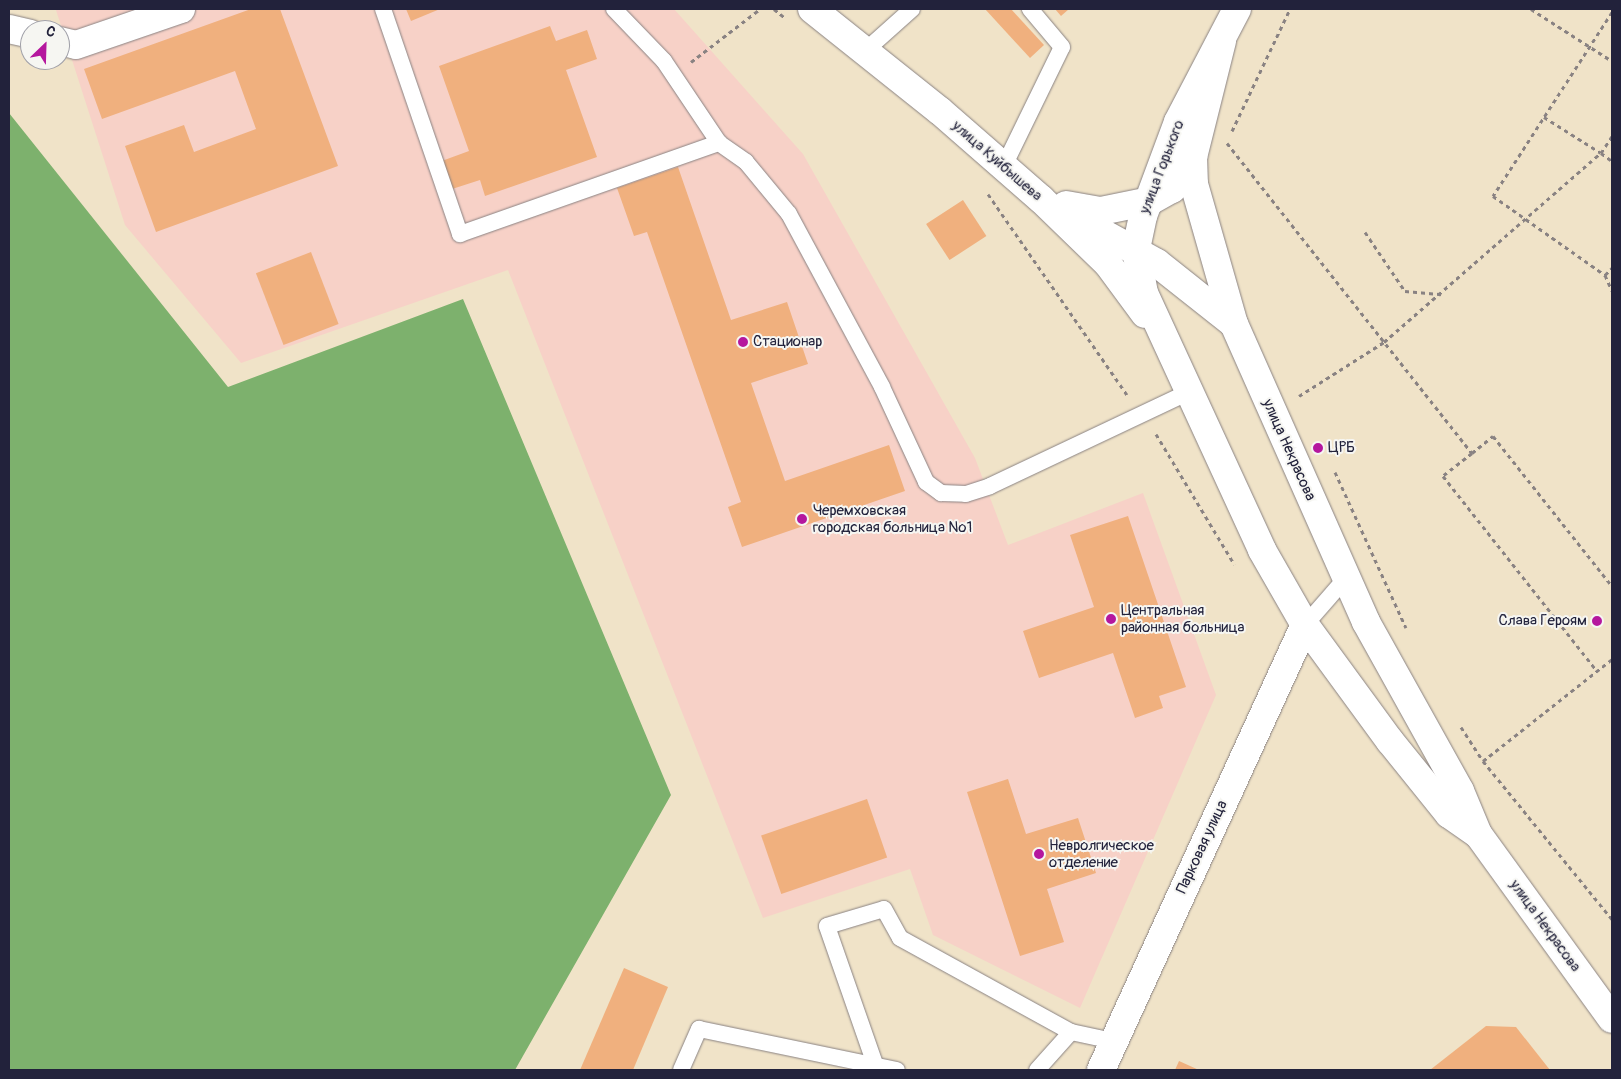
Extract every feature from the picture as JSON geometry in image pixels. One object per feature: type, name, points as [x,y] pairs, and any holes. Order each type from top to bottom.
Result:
[{"type":"street","points":[[70,44],[76,45],[181,9]]},
{"type":"street","name":"улица Горького","points":[[1161,334],[1144,293],[1136,250],[1150,200],[1178,122],[1222,41],[1237,9]]},
{"type":"street","name":"улица Куйбышева","points":[[800,15],[866,51],[1041,198],[1108,264],[1161,334]]},
{"type":"street","name":"улица Некрасова","points":[[1222,41],[1193,157],[1198,202],[1234,324],[1346,578],[1394,677],[1460,791],[1478,834],[1612,1019]]},
{"type":"street","points":[[1041,198],[1101,211],[1150,200],[1172,189],[1182,179],[1193,157]]},
{"type":"street","points":[[1041,198],[1136,250],[1192,290],[1234,324]]},
{"type":"street","name":"улица Некрасова","points":[[1161,334],[1262,550],[1305,625],[1390,741],[1449,814],[1478,834]]},
{"type":"street","name":"Парковая улица","points":[[1101,1070],[1305,625]]},
{"type":"lane","points":[[383,9],[460,234],[719,143]]},
{"type":"lane","points":[[614,9],[674,75],[719,143],[746,162],[790,214],[882,387],[926,482],[942,493],[966,494],[990,486],[1189,392]]},
{"type":"lane","points":[[866,51],[912,9]]},
{"type":"lane","points":[[1004,166],[1062,47],[1030,9]]},
{"type":"lane","points":[[1305,625],[1346,578]]},
{"type":"lane","points":[[874,1069],[827,926],[884,909],[900,938],[1071,1032],[1113,1041]]},
{"type":"lane","points":[[681,1070],[699,1029],[874,1069],[897,1070]]},
{"type":"lane","points":[[1036,1070],[1071,1032]]},
{"type":"path","points":[[674,75],[760,9]]},
{"type":"path","points":[[774,9],[800,15]]},
{"type":"path","points":[[1223,150],[1290,9]]},
{"type":"path","points":[[1531,9],[1612,61]]},
{"type":"path","points":[[1612,12],[1493,196],[1527,218],[1605,275],[1612,291]]},
{"type":"path","points":[[1544,116],[1612,161]]},
{"type":"path","points":[[1299,396],[1384,342],[1442,294],[1601,154],[1612,136]]},
{"type":"path","points":[[1226,142],[1472,452]]},
{"type":"path","points":[[986,191],[1140,414],[1171,455],[1234,564],[1262,550]]},
{"type":"path","points":[[1365,232],[1405,290],[1442,294]]},
{"type":"path","points":[[1605,275],[1612,268]]},
{"type":"path","points":[[1295,387],[1303,404]]},
{"type":"path","points":[[1597,672],[1443,476],[1494,436],[1612,586]]},
{"type":"path","points":[[1330,464],[1408,633]]},
{"type":"path","points":[[1320,521],[1350,506]]},
{"type":"path","points":[[1483,761],[1612,660]]},
{"type":"path","points":[[1456,720],[1483,761],[1612,919]]},
{"type":"shaded area","name":"Черемховская городская больница №1","points":[[674,9],[803,154],[975,458],[1008,545],[1143,493],[1216,695],[1080,1008],[933,935],[910,869],[763,918],[508,270],[241,363],[125,225],[70,54],[70,20],[59,20],[56,10]]},
{"type":"green space","points":[[9,113],[228,387],[463,299],[671,795],[515,1070],[9,1070]]},
{"type":"building","points":[[251,9],[280,9],[338,166],[156,232],[125,146],[184,125],[194,152],[256,129],[235,71],[102,119],[84,69]]},
{"type":"building","points":[[406,9],[440,9],[411,21]]},
{"type":"building","points":[[985,9],[1011,9],[1044,45],[1030,58]]},
{"type":"building","points":[[1055,9],[1069,9],[1061,16]]},
{"type":"building","points":[[550,26],[556,41],[587,30],[597,59],[566,70],[597,157],[485,196],[480,180],[449,190],[439,162],[469,151],[439,66]]},
{"type":"building","name":"Стационар","points":[[678,167],[731,320],[787,302],[808,364],[751,383],[785,481],[889,445],[905,491],[742,547],[728,507],[741,502],[647,232],[634,236],[617,188]]},
{"type":"building","points":[[963,200],[986,236],[950,260],[926,224]]},
{"type":"building","points":[[311,252],[339,324],[284,345],[256,273]]},
{"type":"building","name":"Центральная районная больница","points":[[1128,516],[1186,687],[1159,696],[1163,708],[1135,718],[1113,653],[1039,678],[1023,631],[1094,607],[1070,535]]},
{"type":"building","name":"Невролгическое отделение","points":[[1008,779],[1026,834],[1078,818],[1096,873],[1047,889],[1064,942],[1020,956],[967,792]]},
{"type":"building","points":[[867,799],[887,858],[781,894],[761,835]]},
{"type":"building","points":[[624,968],[668,987],[633,1070],[580,1070]]},
{"type":"building","points":[[1486,1026],[1516,1027],[1550,1070],[1430,1070]]},
{"type":"building","points":[[1179,1061],[1199,1070],[1175,1070]]},
{"type":"place","name":"Стационар","points":[[743,342]]},
{"type":"place","name":"ЦРБ","points":[[1318,448]]},
{"type":"place","name":"Черемховская городская больница №1","points":[[802,519]]},
{"type":"place","name":"Центральная районная больница","points":[[1111,619]]},
{"type":"place","name":"Слава Героям","points":[[1597,621]]},
{"type":"place","name":"Невролгическое отделение","points":[[1039,854]]}]
